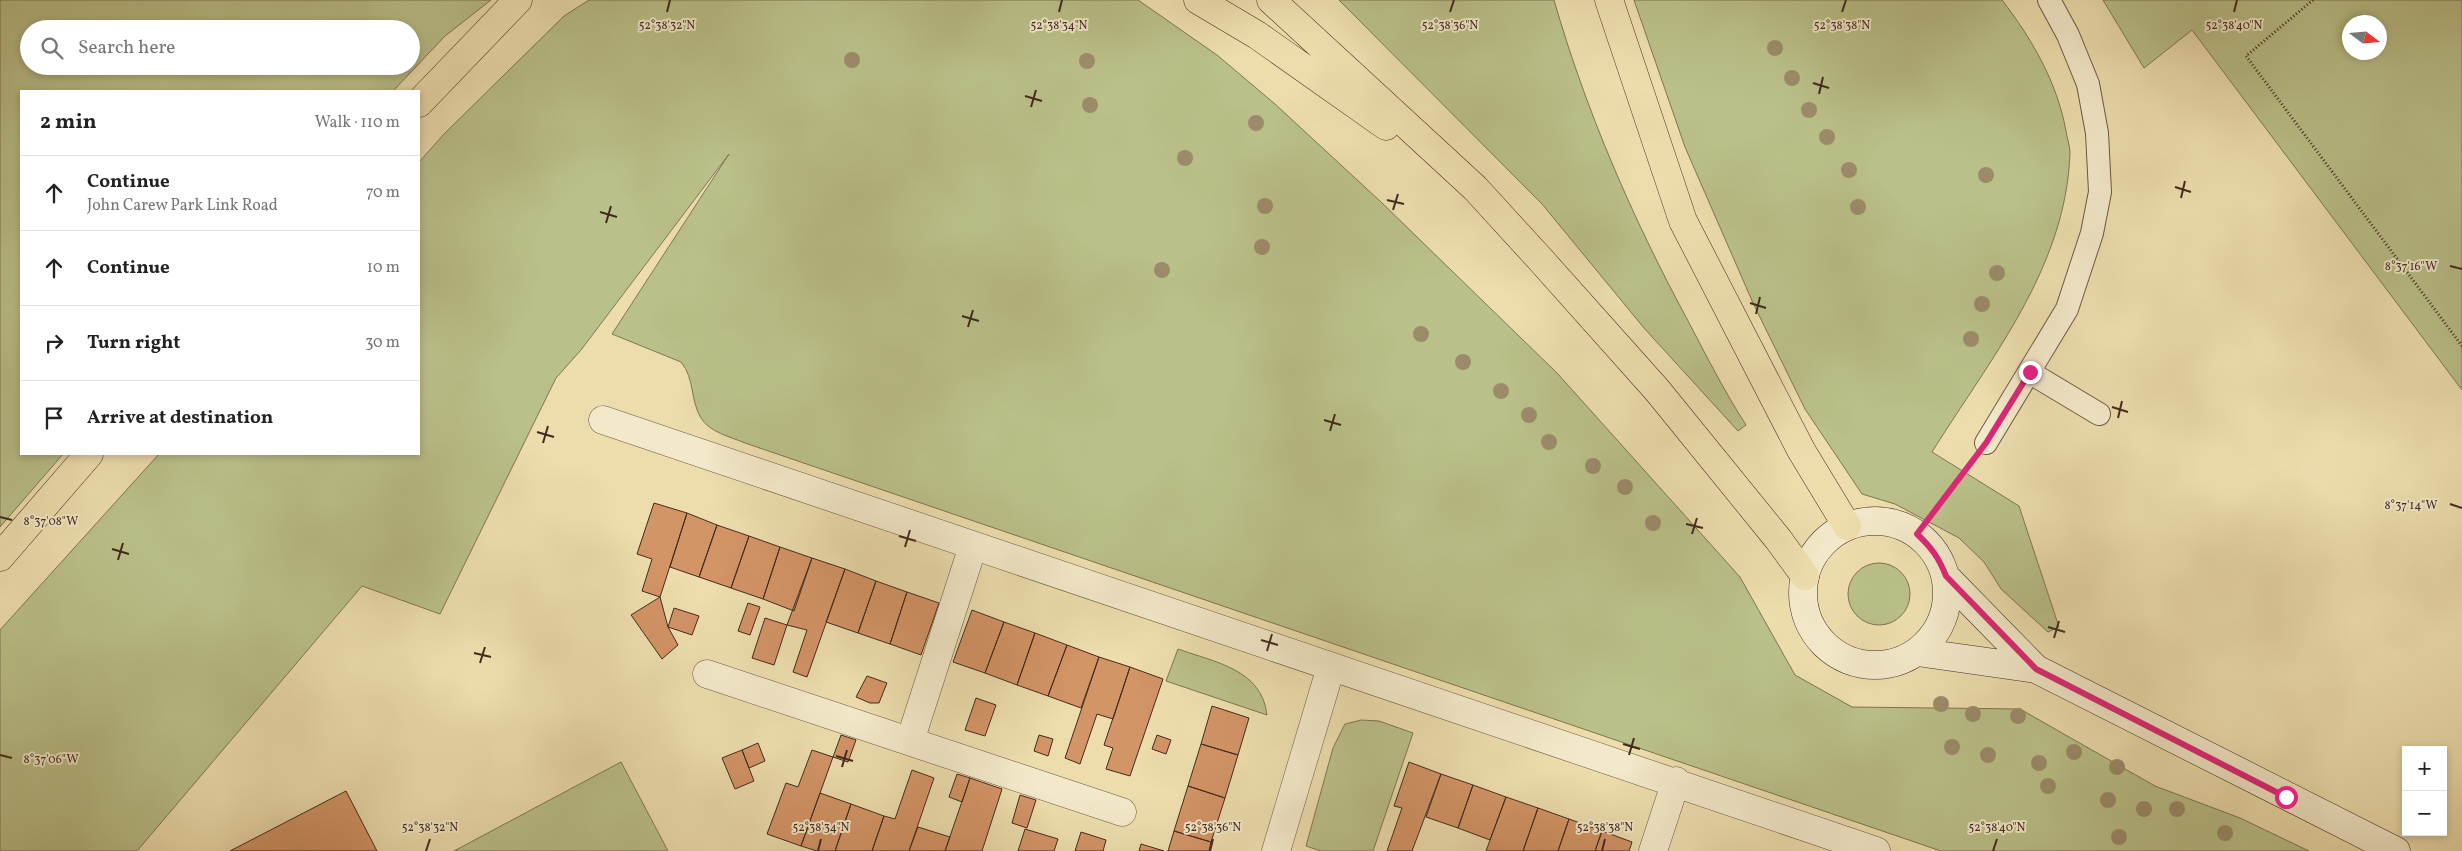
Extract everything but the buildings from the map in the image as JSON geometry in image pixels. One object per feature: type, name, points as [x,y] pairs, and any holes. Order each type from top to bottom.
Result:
[{"type":"highway","points":[[420,102],[518,0]]},
{"type":"highway","points":[[1198,0],[1257,34],[1475,188]]},
{"type":"highway","points":[[1271,0],[1475,188],[1657,390],[1778,539],[1804,576]]},
{"type":"highway","points":[[1609,0],[1683,221],[1801,450],[1847,526]]},
{"type":"highway","points":[[0,557],[88,455]]},
{"type":"street","points":[[603,420],[1876,851]]},
{"type":"street","points":[[1871,521],[1895,524],[1917,534],[1930,545],[1940,560],[1946,576],[1947,598],[1943,619],[1932,638],[1917,652],[1897,662],[1876,665],[1854,662],[1835,653],[1818,638],[1808,619],[1803,598],[1804,576],[1820,546],[1847,526],[1871,521]]},
{"type":"street","points":[[910,742],[973,546]]},
{"type":"street","points":[[1946,576],[2036,669]]},
{"type":"street","points":[[1917,652],[2036,669],[2396,851]]},
{"type":"street","points":[[1276,851],[1331,667]]},
{"type":"street","points":[[707,674],[1122,812]]},
{"type":"street","points":[[1653,851],[1676,782]]},
{"type":"lane","points":[[1986,443],[2068,309],[2092,233],[2100,192],[2097,133],[2088,84],[2068,35],[2049,0]]},
{"type":"lane","points":[[2030,372],[2098,414]]},
{"type":"path","points":[[2313,0],[2246,56],[2462,346]]},
{"type":"path","points":[[1917,534],[1986,443]]},
{"type":"green space","points":[[0,0],[491,0],[445,36],[420,62],[420,20],[20,20],[20,75],[408,75],[394,90],[20,90],[20,455],[62,455],[0,527]]},
{"type":"green space","points":[[589,0],[1138,0],[1217,55],[1275,104],[1381,202],[1557,373],[1740,577],[1795,675],[1852,707],[2020,709],[2155,786],[2240,818],[2309,851],[1941,851],[721,434],[709,427],[701,418],[695,404],[691,382],[681,362],[612,334],[729,154],[581,350],[556,378],[440,614],[362,586],[137,851],[0,851],[0,630],[158,455],[420,455],[420,161],[444,134],[564,16]]},
{"type":"green space","points":[[1339,0],[1554,0],[1596,123],[1629,203],[1701,346],[1746,425],[1738,431],[1644,328],[1542,204]]},
{"type":"green space","points":[[1634,0],[2002,0],[2023,30],[2050,78],[2062,113],[2070,153],[2065,195],[2055,235],[2040,274],[2021,311],[1932,452],[2019,506],[2059,627],[2048,632],[2001,589],[1984,562],[1959,538],[1895,504],[1862,494],[1805,409],[1753,303],[1685,147]]},
{"type":"green space","points":[[2103,0],[2462,0],[2462,390],[2192,30],[2144,68]]},
{"type":"green space","points":[[1879,563],[1896,568],[1901,572],[1905,577],[1910,594],[1905,611],[1901,616],[1896,620],[1879,625],[1862,620],[1857,616],[1853,611],[1848,594],[1853,577],[1857,572],[1862,568]]},
{"type":"green space","points":[[1178,649],[1221,663],[1246,677],[1256,687],[1263,699],[1267,715],[1166,681]]},
{"type":"green space","points":[[1361,720],[1379,721],[1413,733],[1373,851],[1321,851],[1306,846],[1333,748],[1345,724]]},
{"type":"green space","points":[[621,762],[668,851],[454,851]]},
{"type":"route","points":[[2030,372],[1986,443],[1917,534],[1930,545],[1940,560],[1946,576],[2036,669],[2286,797]]}]
